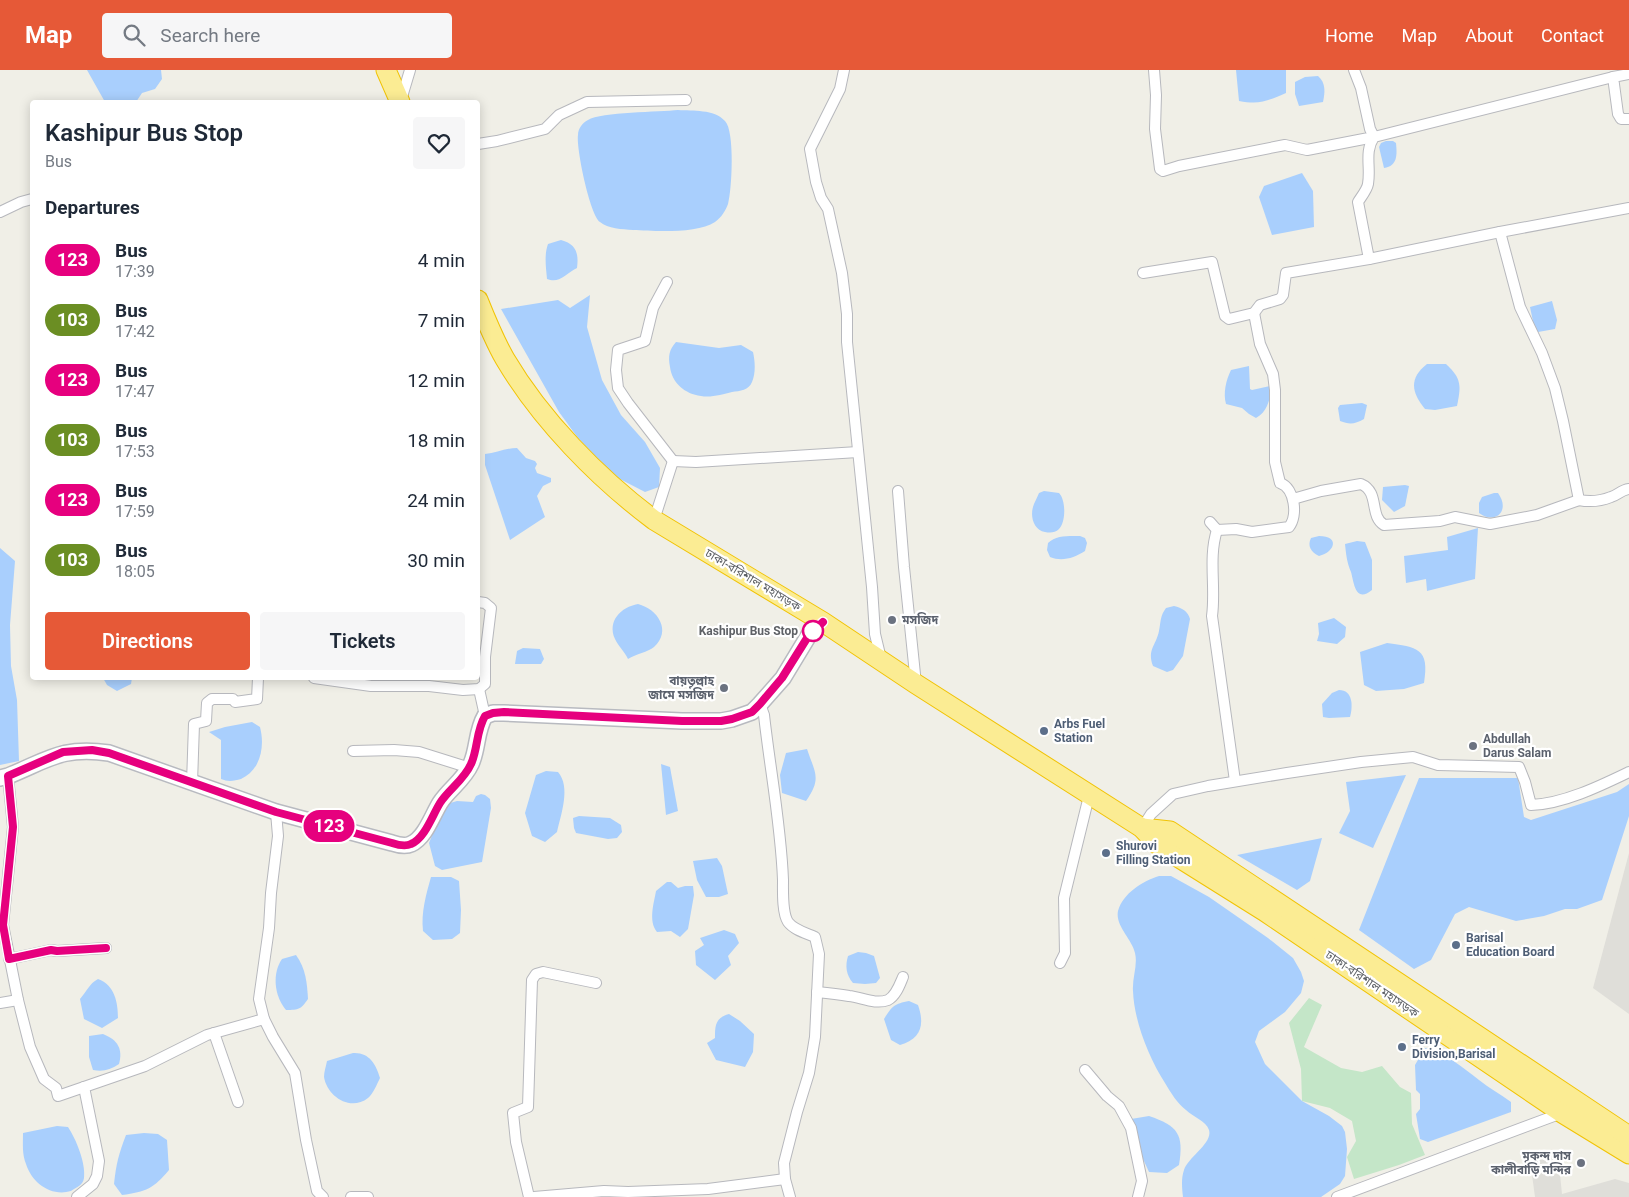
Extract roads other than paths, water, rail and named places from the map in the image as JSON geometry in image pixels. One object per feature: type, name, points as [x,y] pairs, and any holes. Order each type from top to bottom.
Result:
[{"type":"highway","points":[[386,70],[399,100]]},
{"type":"highway","name":"ঢাকা-বরিশাল মহাসড়ক","points":[[480,304],[505,359],[542,413],[585,459],[634,505],[657,512],[916,684],[1142,828],[1157,844],[1264,911],[1562,1113],[1629,1154]]},
{"type":"highway","name":"ঢাকা-বরিশাল মহাসড়ক","points":[[1142,828],[1170,831],[1629,1136]]},
{"type":"street","points":[[401,100],[410,70]]},
{"type":"street","points":[[844,70],[840,89],[810,149],[816,182],[828,209],[842,273],[847,314],[847,342],[872,579],[875,634],[881,660]]},
{"type":"street","points":[[1154,70],[1156,95],[1155,128],[1160,169],[1163,171],[1178,166],[1285,145],[1306,150],[1374,137],[1629,74]]},
{"type":"street","points":[[1354,70],[1361,88],[1370,129],[1374,137]]},
{"type":"street","points":[[1613,77],[1618,114],[1621,119],[1629,119]]},
{"type":"street","points":[[480,144],[545,129],[559,115],[587,102],[686,100]]},
{"type":"street","points":[[1369,260],[1358,202],[1368,186],[1367,164],[1369,144],[1374,137]]},
{"type":"street","points":[[0,212],[30,200]]},
{"type":"street","points":[[1143,273],[1212,262],[1225,316],[1229,319],[1254,313],[1260,305],[1280,299],[1286,273],[1369,260],[1500,232],[1629,208]]},
{"type":"street","points":[[1500,232],[1520,307],[1542,353],[1548,374],[1555,388],[1578,500]]},
{"type":"street","points":[[667,282],[653,308],[645,341],[618,350],[616,370],[618,388],[673,461]]},
{"type":"street","points":[[1235,781],[1212,616],[1215,600],[1214,526],[1252,532],[1288,527],[1292,523],[1293,517],[1293,499],[1284,484],[1280,483],[1275,462],[1275,390],[1273,374],[1260,344],[1254,313]]},
{"type":"street","points":[[673,461],[712,461],[858,452]]},
{"type":"street","points":[[657,512],[673,461]]},
{"type":"street","points":[[1293,499],[1321,491],[1361,484],[1367,486],[1371,492],[1378,520],[1384,525],[1455,517],[1490,524],[1537,515],[1578,500],[1591,501],[1611,497],[1623,490],[1629,489]]},
{"type":"street","points":[[898,491],[916,684]]},
{"type":"street","points":[[328,680],[370,686],[429,686],[463,690],[479,689],[485,684],[485,657],[491,608],[485,603],[480,602]]},
{"type":"street","points":[[485,716],[504,712],[721,721],[743,716],[752,712],[760,704],[782,678],[809,635],[823,622]]},
{"type":"street","points":[[192,783],[194,724],[206,721],[207,702],[212,699],[233,699],[235,702],[257,699],[258,680]]},
{"type":"street","points":[[264,1019],[207,1035],[145,1066],[58,1096],[56,1088],[44,1079],[30,1046],[18,1000],[3,925],[13,827],[4,777],[63,752],[92,750],[109,753],[276,812],[403,846],[419,839],[441,802],[463,778],[473,762],[480,728],[485,716],[479,689]]},
{"type":"street","points":[[760,704],[764,715],[782,848],[783,898],[786,914],[788,922],[798,930],[815,937],[819,954],[815,1037],[809,1073],[784,1163],[785,1179],[790,1197]]},
{"type":"street","points":[[353,751],[394,750],[419,752],[470,768]]},
{"type":"street","points":[[1142,828],[1151,814],[1173,794],[1235,781],[1361,762],[1413,757],[1438,765],[1519,767],[1526,782],[1531,805],[1542,805],[1596,788],[1629,772]]},
{"type":"street","points":[[1060,962],[1065,953],[1064,898],[1089,796]]},
{"type":"street","points":[[276,812],[278,836],[269,928],[259,998],[264,1019],[272,1037],[295,1073],[317,1191],[323,1197]]},
{"type":"street","points":[[9,959],[51,950],[106,948]]},
{"type":"street","points":[[529,1197],[516,1142],[513,1113],[528,1107],[532,980],[536,974],[543,972],[596,983]]},
{"type":"street","points":[[817,992],[870,1000],[888,1000],[895,993],[903,977]]},
{"type":"street","points":[[0,1003],[18,1000]]},
{"type":"street","points":[[214,1033],[238,1102]]},
{"type":"street","points":[[1085,1070],[1107,1096],[1119,1106],[1131,1128],[1142,1181],[1138,1197]]},
{"type":"street","points":[[77,1197],[93,1184],[97,1176],[99,1162],[84,1087]]},
{"type":"street","points":[[1337,1197],[1562,1113]]},
{"type":"street","points":[[534,1197],[604,1191],[708,1189],[785,1179]]},
{"type":"street","points":[[351,1197],[368,1197]]},
{"type":"water","points":[[87,70],[161,70],[162,79],[155,89],[142,93],[137,100],[104,100]]},
{"type":"water","points":[[1236,70],[1286,70],[1286,93],[1263,102],[1239,101]]},
{"type":"water","points":[[1318,76],[1324,88],[1323,102],[1299,106],[1295,94],[1295,82],[1305,77]]},
{"type":"water","points":[[678,110],[703,111],[715,114],[725,121],[728,127],[731,148],[731,187],[728,204],[723,214],[715,222],[707,226],[687,230],[633,230],[615,228],[600,222],[592,207],[584,181],[578,142],[578,133],[581,126],[588,120],[605,115]]},
{"type":"water","points":[[1386,141],[1396,143],[1396,159],[1392,165],[1384,168],[1379,147],[1381,143]]},
{"type":"water","points":[[1302,173],[1313,191],[1314,227],[1272,235],[1259,197],[1264,186]]},
{"type":"water","points":[[561,240],[570,244],[575,250],[577,254],[577,268],[559,279],[547,279],[546,257],[548,244]]},
{"type":"water","points":[[590,295],[587,327],[602,380],[621,415],[645,442],[660,468],[659,487],[645,492],[614,476],[578,438],[559,412],[501,309],[558,300],[570,308]]},
{"type":"water","points":[[1552,301],[1557,320],[1555,329],[1535,331],[1530,307]]},
{"type":"water","points":[[676,342],[719,348],[741,345],[753,352],[755,371],[751,385],[741,391],[717,396],[690,393],[676,383],[671,373],[670,353]]},
{"type":"water","points":[[1427,364],[1446,364],[1455,374],[1459,383],[1457,406],[1435,410],[1425,409],[1420,403],[1414,385],[1417,375]]},
{"type":"water","points":[[1249,366],[1250,389],[1270,386],[1272,390],[1265,409],[1256,418],[1242,408],[1226,404],[1225,400],[1226,387],[1231,370]]},
{"type":"water","points":[[1362,403],[1367,405],[1364,419],[1352,423],[1340,421],[1338,408],[1340,405]]},
{"type":"water","points":[[517,448],[526,458],[535,461],[537,473],[551,478],[551,482],[543,486],[537,496],[545,517],[510,540],[485,465],[485,454]]},
{"type":"water","points":[[1409,486],[1405,506],[1394,512],[1382,500],[1383,487]]},
{"type":"water","points":[[1044,491],[1059,493],[1063,501],[1063,521],[1059,529],[1052,532],[1038,529],[1033,519],[1032,511],[1034,504],[1039,493]]},
{"type":"water","points":[[1498,493],[1502,500],[1502,510],[1499,514],[1491,517],[1479,513],[1479,503],[1482,497]]},
{"type":"water","points":[[1478,528],[1475,579],[1427,591],[1426,579],[1406,583],[1404,556],[1448,550],[1447,537]]},
{"type":"water","points":[[1080,536],[1085,538],[1087,543],[1085,551],[1077,556],[1068,558],[1050,557],[1047,550],[1048,543],[1051,540]]},
{"type":"water","points":[[1319,536],[1330,539],[1333,544],[1329,551],[1319,556],[1312,551],[1309,544],[1311,538]]},
{"type":"water","points":[[1357,541],[1365,542],[1372,560],[1372,590],[1366,594],[1359,593],[1356,590],[1348,562],[1345,544]]},
{"type":"water","points":[[0,548],[15,561],[10,625],[11,666],[17,700],[19,761],[0,765]]},
{"type":"water","points":[[638,604],[657,616],[662,628],[662,634],[654,647],[628,659],[615,639],[613,626],[614,621],[621,612]]},
{"type":"water","points":[[1174,606],[1184,610],[1190,619],[1183,656],[1173,670],[1167,672],[1153,666],[1151,655],[1163,614],[1166,608]]},
{"type":"water","points":[[1334,618],[1346,627],[1345,637],[1337,644],[1317,641],[1319,634],[1318,623]]},
{"type":"water","points":[[1387,643],[1406,646],[1419,651],[1425,663],[1424,683],[1404,689],[1376,691],[1364,685],[1360,652]]},
{"type":"water","points":[[523,648],[540,649],[544,659],[541,664],[515,664],[517,651]]},
{"type":"water","points":[[104,680],[132,680],[131,684],[117,691],[107,685]]},
{"type":"water","points":[[1339,690],[1347,693],[1351,699],[1350,717],[1323,717],[1322,704],[1332,693]]},
{"type":"water","points":[[252,722],[260,727],[262,742],[257,764],[248,775],[241,779],[226,781],[221,779],[221,740],[209,732]]},
{"type":"water","points":[[807,749],[816,775],[814,787],[806,801],[782,793],[780,775],[786,753]]},
{"type":"water","points":[[661,764],[670,767],[678,811],[666,815]]},
{"type":"water","points":[[546,771],[558,772],[562,778],[564,801],[557,832],[545,842],[532,836],[525,813],[536,775]]},
{"type":"water","points":[[1406,775],[1373,848],[1339,833],[1350,811],[1346,782]]},
{"type":"water","points":[[1419,778],[1518,778],[1524,817],[1531,820],[1617,792],[1629,784],[1629,816],[1602,900],[1577,909],[1565,909],[1544,916],[1516,921],[1469,907],[1455,914],[1431,960],[1414,969],[1359,930]]},
{"type":"water","points":[[481,794],[490,799],[491,808],[482,862],[442,870],[435,866],[429,843],[447,804],[457,801],[473,802],[476,796]]},
{"type":"water","points":[[579,816],[610,818],[621,825],[622,832],[617,838],[608,839],[576,833],[573,818]]},
{"type":"water","points":[[1322,838],[1310,881],[1297,890],[1237,855]]},
{"type":"water","points":[[717,858],[722,866],[728,894],[719,897],[706,897],[697,880],[693,861]]},
{"type":"water","points":[[1159,876],[1171,876],[1209,897],[1293,958],[1301,972],[1304,981],[1301,993],[1285,1012],[1259,1031],[1255,1042],[1265,1064],[1302,1101],[1329,1116],[1342,1126],[1345,1132],[1347,1149],[1345,1176],[1340,1184],[1321,1197],[1183,1197],[1182,1180],[1184,1170],[1190,1160],[1204,1145],[1209,1135],[1209,1130],[1205,1124],[1177,1101],[1159,1073],[1148,1051],[1139,1027],[1134,1003],[1135,953],[1121,927],[1118,917],[1118,911],[1129,893],[1147,881]]},
{"type":"water","points":[[431,877],[451,877],[459,881],[460,933],[452,939],[433,940],[423,931],[423,910]]},
{"type":"water","points":[[667,882],[671,882],[678,888],[693,886],[694,895],[688,929],[680,937],[671,931],[657,932],[654,928],[652,912],[656,891]]},
{"type":"water","points":[[724,930],[735,934],[739,943],[728,956],[731,965],[715,980],[696,965],[695,951],[704,945],[700,938]]},
{"type":"water","points":[[858,952],[874,956],[880,978],[876,983],[853,983],[849,977],[847,970],[848,956]]},
{"type":"water","points":[[296,955],[304,971],[308,999],[299,1008],[286,1010],[277,991],[277,971],[282,959]]},
{"type":"water","points":[[98,979],[112,990],[118,1012],[118,1018],[102,1028],[84,1019],[80,999],[90,985]]},
{"type":"water","points":[[909,1001],[918,1005],[921,1025],[913,1039],[900,1045],[891,1040],[884,1019],[894,1006]]},
{"type":"water","points":[[729,1014],[754,1034],[753,1052],[745,1067],[716,1060],[707,1043],[715,1038],[718,1020]]},
{"type":"water","points":[[103,1034],[116,1042],[120,1049],[119,1064],[106,1070],[93,1070],[89,1057],[89,1036]]},
{"type":"water","points":[[1425,1048],[1440,1053],[1454,1061],[1511,1102],[1511,1112],[1428,1142],[1420,1139],[1416,1114],[1420,1109],[1420,1094],[1416,1090],[1415,1065]]},
{"type":"water","points":[[359,1053],[368,1057],[380,1078],[368,1098],[361,1102],[347,1103],[334,1096],[324,1077],[327,1061]]},
{"type":"water","points":[[1149,1116],[1173,1128],[1179,1139],[1179,1165],[1167,1173],[1149,1172],[1138,1148],[1131,1119]]},
{"type":"water","points":[[57,1126],[68,1127],[80,1151],[84,1172],[83,1180],[81,1184],[71,1191],[56,1192],[43,1187],[29,1171],[23,1153],[23,1133]]},
{"type":"water","points":[[158,1134],[167,1140],[169,1170],[149,1188],[122,1195],[114,1184],[117,1164],[126,1135]]},
{"type":"place","name":"মসজিদ","points":[[892,620]]},
{"type":"place","name":"Kashipur Bus Stop","points":[[813,631]]},
{"type":"place","name":"বায়তুল্লাহ জামে মসজিদ","points":[[724,688]]},
{"type":"place","name":"Arbs Fuel Station","points":[[1044,731]]},
{"type":"place","name":"Abdullah Darus Salam","points":[[1473,746]]},
{"type":"place","name":"Shurovi Filling Station","points":[[1106,853]]},
{"type":"place","name":"Barisal Education Board","points":[[1456,945]]},
{"type":"place","name":"Ferry Division,Barisal","points":[[1402,1047]]},
{"type":"place","name":"মুকুন্দ দাস কালীবাড়ি মন্দির","points":[[1581,1163]]}]
